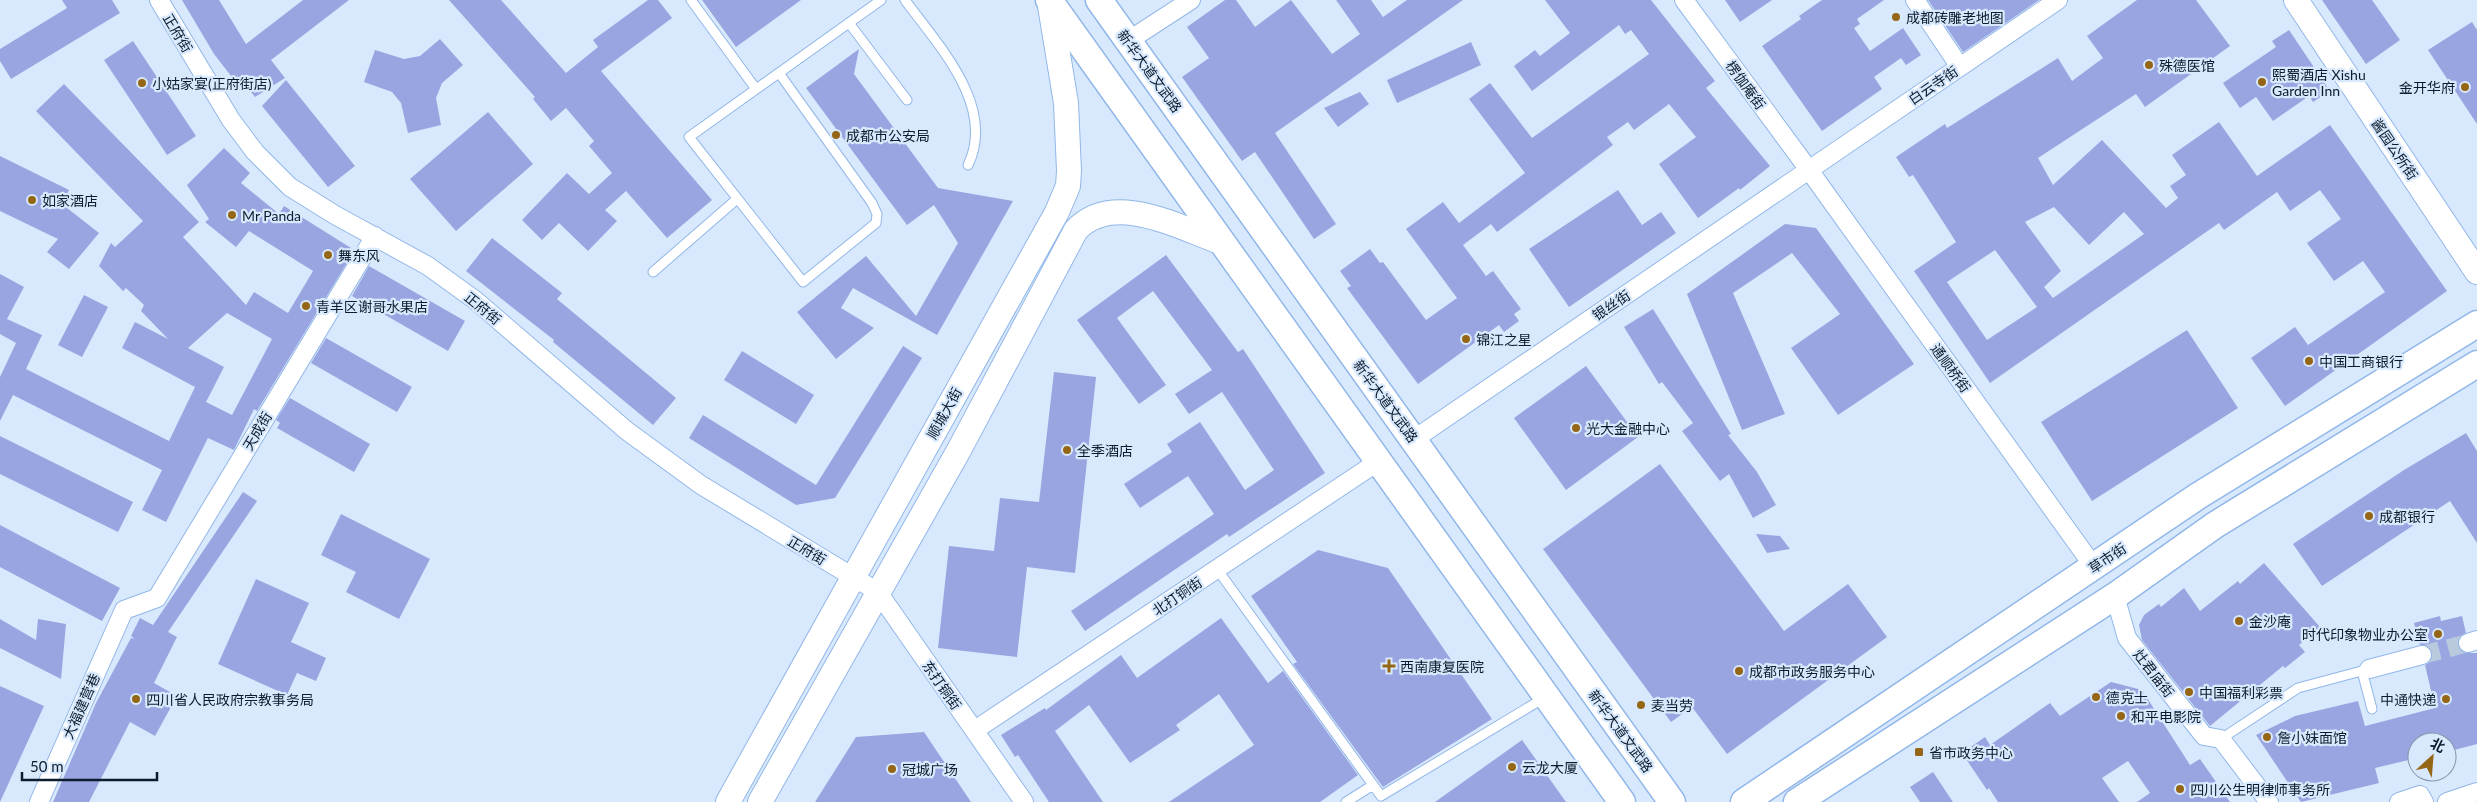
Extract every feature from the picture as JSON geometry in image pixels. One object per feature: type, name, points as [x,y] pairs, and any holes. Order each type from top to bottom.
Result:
[{"type":"main road","points":[[1049,0],[1622,802]]},
{"type":"main road","name":"顺城大街","points":[[728,802],[1057,212],[1068,186],[1066,103],[1049,0]]},
{"type":"main road","name":"新华大道文武路","points":[[1099,0],[1672,802]]},
{"type":"main road","name":"酱园公所街","points":[[2296,0],[2477,272]]},
{"type":"main road","points":[[760,802],[960,450],[1076,230],[1086,220],[1112,211],[1133,212],[1223,243]]},
{"type":"main road","name":"草市街","points":[[1744,802],[2198,496],[2477,324]]},
{"type":"main road","points":[[1797,802],[2115,596],[2215,525],[2477,364]]},
{"type":"street","name":"正府街","points":[[159,0],[231,120],[255,152],[290,187],[335,215],[428,266],[475,300],[660,456],[701,485],[852,578]]},
{"type":"street","points":[[1128,41],[1191,0]]},
{"type":"street","name":"楞伽庵街","points":[[1684,0],[1809,170]]},
{"type":"street","points":[[1915,0],[1960,67]]},
{"type":"street","name":"白云寺街","points":[[1809,170],[2057,0]]},
{"type":"street","name":"银丝街","points":[[1413,440],[1809,170]]},
{"type":"street","name":"通顺桥街","points":[[1809,170],[2094,567]]},
{"type":"street","name":"天成街","points":[[124,610],[157,598],[375,236]]},
{"type":"street","name":"北打铜街","points":[[975,730],[1379,461]]},
{"type":"street","name":"东打铜街","points":[[852,578],[878,592],[1024,802]]},
{"type":"street","name":"灶君庙街","points":[[2115,596],[2127,638],[2204,736],[2221,740],[2268,802]]},
{"type":"street","name":"大福建营巷","points":[[39,802],[124,610]]},
{"type":"street","points":[[2366,670],[2422,655]]},
{"type":"street","points":[[2447,802],[2477,792]]},
{"type":"street","points":[[2398,802],[2420,795],[2424,802]]},
{"type":"lane","points":[[691,0],[756,89]]},
{"type":"lane","points":[[779,72],[872,203],[877,214],[876,223],[802,282],[688,137],[779,72],[850,23],[881,0]]},
{"type":"lane","points":[[905,0],[954,68],[965,88],[973,112],[975,136],[968,165]]},
{"type":"lane","points":[[850,23],[907,100]]},
{"type":"lane","points":[[652,272],[737,199]]},
{"type":"lane","points":[[1217,569],[1381,796],[1547,696]]},
{"type":"lane","points":[[2221,740],[2298,688],[2366,670],[2372,709]]},
{"type":"lane","points":[[1346,802],[1373,785]]},
{"type":"building","points":[[62,0],[112,0],[120,13],[11,79],[0,61],[0,49],[67,8]]},
{"type":"building","points":[[182,0],[219,0],[246,44],[303,0],[349,0],[271,60],[285,78],[255,97],[243,82],[238,85],[214,54]]},
{"type":"building","points":[[449,0],[501,0],[566,73],[598,47],[593,40],[648,0],[658,0],[672,18],[601,71],[712,200],[667,238],[626,191],[605,210],[617,221],[588,251],[559,223],[542,240],[522,220],[567,173],[589,194],[612,173],[589,146],[594,141],[566,108],[551,121],[533,99],[535,97]]},
{"type":"building","points":[[702,0],[801,0],[736,47]]},
{"type":"building","points":[[1225,0],[1236,0],[1255,27],[1291,0],[1332,54],[1360,34],[1336,0],[1371,0],[1383,17],[1407,0],[1463,0],[1275,133],[1336,224],[1314,239],[1255,152],[1242,161],[1182,77],[1209,58],[1187,27]]},
{"type":"building","points":[[1545,0],[1651,0],[1715,81],[1706,88],[1770,166],[1740,190],[1739,188],[1698,218],[1659,164],[1696,137],[1669,104],[1634,130],[1628,122],[1607,137],[1613,145],[1497,232],[1491,224],[1463,245],[1486,276],[1493,271],[1521,309],[1514,314],[1519,321],[1504,332],[1499,325],[1418,384],[1347,288],[1351,286],[1340,271],[1370,249],[1380,263],[1383,262],[1426,320],[1457,298],[1406,229],[1443,202],[1459,223],[1525,173],[1469,99],[1490,83],[1532,138],[1649,54],[1631,30],[1625,34],[1619,25],[1532,91],[1514,66],[1535,50],[1540,56],[1570,33]]},
{"type":"building","points":[[1725,0],[1772,0],[1740,22]]},
{"type":"building","points":[[1822,0],[1884,0],[1857,19],[1860,24],[1854,28],[1870,51],[1903,28],[1921,55],[1906,65],[1901,58],[1874,77],[1882,89],[1822,131],[1762,46],[1801,19],[1799,16]]},
{"type":"building","points":[[1928,0],[2039,0],[1963,52]]},
{"type":"building","points":[[2137,0],[2196,0],[2230,46],[2145,107],[2136,94],[2038,158],[2053,185],[2102,140],[2166,208],[2178,198],[2170,186],[2186,175],[2172,155],[2219,122],[2257,176],[2330,125],[2447,291],[2285,406],[2251,358],[2295,327],[2308,345],[2385,292],[2363,261],[2334,281],[2307,243],[2341,219],[2320,190],[2290,211],[2277,192],[2224,230],[2219,223],[1990,383],[1914,271],[1956,242],[1913,175],[1909,177],[1896,157],[1945,124],[1947,128],[2058,58],[2072,81],[2103,58],[2087,36]],"holes":[[[2054,207],[2089,245],[2124,212],[2144,234],[2053,298],[2044,287],[2061,271],[2025,222]],[[1995,250],[2037,307],[1987,340],[1947,282]]]},
{"type":"building","points":[[2322,0],[2372,0],[2400,40],[2366,64]]},
{"type":"building","name":"金开华府","points":[[2472,22],[2477,30],[2477,124],[2428,50]]},
{"type":"building","points":[[2289,30],[2330,91],[2313,102],[2309,96],[2273,121],[2256,97],[2240,108],[2223,83],[2276,47],[2272,41]]},
{"type":"building","points":[[440,39],[463,65],[442,83],[436,98],[441,125],[408,133],[401,103],[392,92],[364,82],[375,50],[404,59],[420,56]]},
{"type":"building","points":[[133,41],[196,136],[167,155],[104,60]]},
{"type":"building","points":[[1471,42],[1481,65],[1397,103],[1387,80]]},
{"type":"building","points":[[859,49],[854,74],[938,188],[1013,201],[937,335],[853,288],[841,308],[874,328],[836,359],[797,312],[866,256],[916,316],[958,243],[934,205],[907,225],[806,88]]},
{"type":"building","points":[[286,80],[355,166],[328,187],[262,106]]},
{"type":"building","points":[[64,84],[199,222],[183,237],[246,305],[254,292],[288,313],[313,271],[249,231],[236,247],[205,222],[209,219],[187,185],[224,148],[250,173],[241,183],[279,214],[284,206],[351,248],[348,254],[351,256],[257,411],[254,409],[234,450],[208,438],[166,522],[142,510],[162,470],[13,395],[0,421],[0,377],[16,343],[0,334],[0,274],[24,287],[7,319],[42,335],[26,369],[169,441],[195,387],[122,348],[135,322],[168,339],[141,311],[144,305],[126,288],[123,291],[99,266],[111,243],[115,247],[143,221],[36,111]],"holes":[[[227,313],[272,339],[232,415],[206,402],[224,367],[188,348]]]},
{"type":"building","points":[[1360,92],[1369,104],[1338,127],[1324,108]]},
{"type":"building","points":[[488,112],[533,164],[456,231],[410,179]]},
{"type":"building","name":"如家酒店","points":[[0,156],[69,190],[62,204],[99,233],[69,269],[47,252],[58,239],[0,211]]},
{"type":"building","points":[[1618,190],[1642,225],[1661,212],[1676,233],[1569,307],[1529,249]]},
{"type":"building","points":[[1785,224],[1816,228],[1914,364],[1838,415],[1791,348],[1840,314],[1792,253],[1733,293],[1785,414],[1742,430],[1687,294]]},
{"type":"building","points":[[492,238],[562,293],[557,299],[676,398],[653,425],[553,342],[554,340],[466,271]]},
{"type":"building","points":[[1166,255],[1238,352],[1243,349],[1325,473],[1229,537],[1227,534],[1085,631],[1071,611],[1214,514],[1188,476],[1140,508],[1124,484],[1172,452],[1167,444],[1200,422],[1245,490],[1274,470],[1222,392],[1189,414],[1175,394],[1212,370],[1153,291],[1117,318],[1166,385],[1139,404],[1077,320]]},
{"type":"building","points":[[369,266],[465,321],[448,351],[352,296]]},
{"type":"building","points":[[84,295],[108,307],[82,357],[58,345]]},
{"type":"building","points":[[1653,309],[1731,434],[1728,435],[1757,472],[1776,505],[1753,518],[1729,474],[1720,481],[1682,431],[1693,423],[1662,382],[1659,384],[1624,327]]},
{"type":"building","points":[[2187,330],[2238,408],[2092,501],[2041,422]]},
{"type":"building","points":[[326,338],[412,387],[397,412],[311,363]]},
{"type":"building","points":[[903,346],[922,358],[835,498],[796,505],[689,438],[703,415],[816,485]]},
{"type":"building","points":[[742,351],[814,395],[796,424],[724,380]]},
{"type":"building","name":"光大金融中心","points":[[1586,366],[1638,437],[1566,490],[1514,418]]},
{"type":"building","points":[[1054,372],[1096,377],[1075,573],[1027,567],[1017,657],[938,648],[949,546],[994,551],[1000,498],[1039,502]]},
{"type":"building","points":[[290,398],[370,444],[354,472],[277,428],[280,423],[276,420]]},
{"type":"building","points":[[2466,433],[2477,451],[2477,543],[2450,501],[2322,586],[2293,544],[2404,470]]},
{"type":"building","points":[[0,436],[133,502],[118,532],[0,474]]},
{"type":"building","points":[[1660,464],[1784,631],[1848,584],[1887,637],[1727,754],[1692,707],[1671,722],[1543,549]]},
{"type":"building","points":[[243,492],[257,501],[168,632],[177,637],[154,683],[177,696],[155,736],[130,722],[89,802],[53,802],[96,703],[131,638],[135,639],[131,636],[140,618],[153,625]]},
{"type":"building","points":[[341,514],[430,559],[399,619],[346,592],[356,572],[321,555]]},
{"type":"building","points":[[0,525],[120,588],[102,621],[0,567]]},
{"type":"building","points":[[1756,534],[1780,536],[1790,549],[1767,553]]},
{"type":"building","points":[[1318,550],[1388,568],[1492,719],[1383,787],[1293,664],[1297,662],[1251,596]]},
{"type":"building","points":[[2264,563],[2320,627],[2299,645],[2305,652],[2285,668],[2283,666],[2210,726],[2142,640],[2139,625],[2144,615],[2159,604],[2161,607],[2184,588],[2200,611],[2238,581],[2240,584]]},
{"type":"building","points":[[256,579],[309,603],[291,642],[326,658],[316,681],[297,673],[287,695],[218,664]]},
{"type":"building","points":[[2440,616],[2441,621],[2462,616],[2466,633],[2460,636],[2458,647],[2465,653],[2477,653],[2477,744],[2457,749],[2457,732],[2407,732],[2407,760],[2375,768],[2379,783],[2301,802],[2256,735],[2295,716],[2358,701],[2365,726],[2435,708],[2425,665],[2430,662],[2432,653],[2429,647],[2420,645],[2414,623]]},
{"type":"building","points":[[1221,618],[1268,683],[1283,671],[1358,775],[1320,802],[1169,802],[1254,745],[1219,694],[1176,725],[1180,730],[1130,763],[1089,705],[1055,731],[1103,802],[1049,802],[1018,755],[1015,757],[1001,735],[1045,708],[1046,710],[1121,655],[1137,678]]},
{"type":"building","points":[[0,619],[36,640],[38,619],[66,624],[61,679],[0,648]]},
{"type":"building","points":[[2111,682],[2142,690],[2190,765],[2200,759],[2230,802],[2137,802],[2150,793],[2128,761],[2102,778],[2119,802],[1998,802],[1989,788],[1987,790],[1962,753],[1985,737],[1990,745],[2050,703],[2060,716]]},
{"type":"building","points":[[0,686],[44,706],[0,802]]},
{"type":"building","name":"冠城广场","points":[[924,732],[971,802],[815,802],[856,737]]},
{"type":"building","name":"云龙大厦","points":[[1522,740],[1566,802],[1435,802]]},
{"type":"building","points":[[1933,772],[1953,802],[1920,802],[1910,787]]},
{"type":"tunnel","points":[[2422,655],[2468,643]]},
{"type":"place","name":"成都砖雕老地图","points":[[1896,17]]},
{"type":"place","name":"殊德医馆","points":[[2149,65]]},
{"type":"place","name":"熙蜀酒店 Xishu Garden Inn","points":[[2262,82]]},
{"type":"place","name":"小姑家宴(正府街店)","points":[[142,83]]},
{"type":"place","name":"金开华府","points":[[2465,87]]},
{"type":"place","name":"成都市公安局","points":[[836,135]]},
{"type":"place","name":"如家酒店","points":[[32,200]]},
{"type":"place","name":"Mr Panda","points":[[232,215]]},
{"type":"place","name":"舞东风","points":[[328,255]]},
{"type":"place","name":"青羊区谢哥水果店","points":[[306,306]]},
{"type":"place","name":"锦江之星","points":[[1466,339]]},
{"type":"place","name":"中国工商银行","points":[[2309,361]]},
{"type":"place","name":"光大金融中心","points":[[1576,428]]},
{"type":"place","name":"全季酒店","points":[[1067,450]]},
{"type":"place","name":"成都银行","points":[[2369,516]]},
{"type":"place","name":"金沙庵","points":[[2239,621]]},
{"type":"place","name":"时代印象物业办公室","points":[[2438,634]]},
{"type":"place","name":"西南康复医院","points":[[1389,666]]},
{"type":"place","name":"成都市政务服务中心","points":[[1739,671]]},
{"type":"place","name":"中国福利彩票","points":[[2189,692]]},
{"type":"place","name":"德克士","points":[[2096,697]]},
{"type":"place","name":"四川省人民政府宗教事务局","points":[[136,699]]},
{"type":"place","name":"中通快递","points":[[2446,699]]},
{"type":"place","name":"麦当劳","points":[[1641,705]]},
{"type":"place","name":"和平电影院","points":[[2121,716]]},
{"type":"place","name":"詹小妹面馆","points":[[2267,737]]},
{"type":"place","name":"省市政务中心","points":[[1919,752]]},
{"type":"place","name":"云龙大厦","points":[[1512,767]]},
{"type":"place","name":"冠城广场","points":[[892,769]]},
{"type":"place","name":"四川公生明律师事务所","points":[[2180,789]]}]
